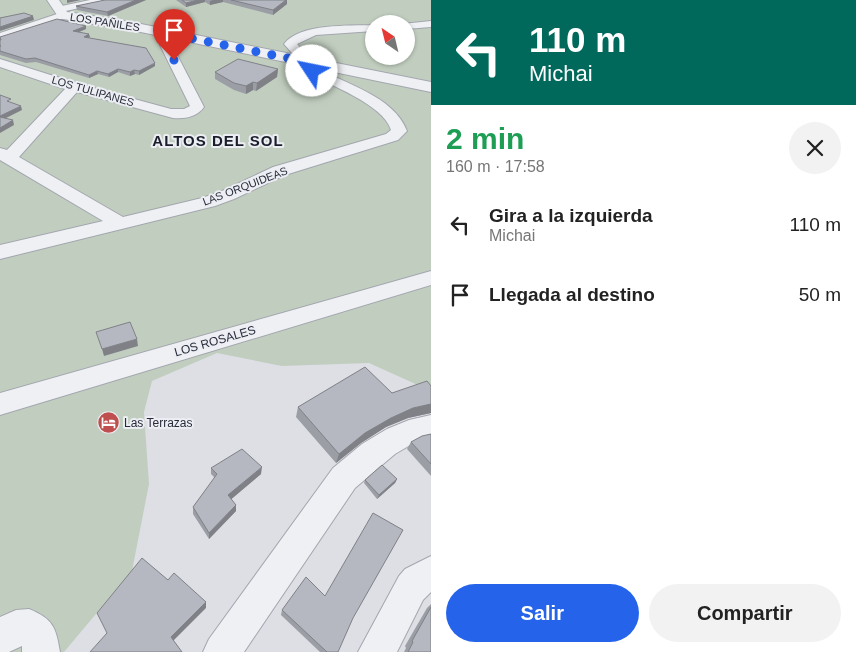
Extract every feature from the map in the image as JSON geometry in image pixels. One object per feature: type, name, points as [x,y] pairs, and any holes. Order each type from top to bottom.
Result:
[{"type":"street","points":[[0,37],[59,8],[104,0]]},
{"type":"street","name":"LOS PAÑILES","points":[[59,8],[175,35],[431,87]]},
{"type":"street","points":[[415,25],[431,24]]},
{"type":"street","points":[[307,62],[290,46],[290,42],[295,38],[314,33],[365,29]]},
{"type":"street","name":"LOS TULIPANES","points":[[0,63],[74,87],[174,114],[188,113],[196,109],[196,105],[166,44],[166,41],[175,35]]},
{"type":"street","name":"LAS ORQUIDEAS","points":[[0,252],[208,202],[228,195],[279,171],[381,142],[396,135],[399,131],[397,124],[378,106],[357,92],[312,71],[307,62]]},
{"type":"street","points":[[74,87],[4,156],[120,223]]},
{"type":"street","name":"LOS ROSALES","points":[[0,404],[431,278]]},
{"type":"street","points":[[222,652],[344,478],[364,460],[408,432],[418,428],[431,427]]},
{"type":"street","points":[[377,652],[411,588],[417,581],[431,573]]},
{"type":"street","points":[[0,637],[16,628],[29,627],[39,635],[41,652]]},
{"type":"green space","points":[[0,0],[431,0],[431,391],[369,363],[282,366],[217,353],[152,381],[144,412],[149,484],[132,571],[64,652],[0,652]]},
{"type":"building","points":[[105,0],[136,0],[107,12],[76,6]]},
{"type":"building","points":[[182,0],[198,0],[186,3]]},
{"type":"building","points":[[231,0],[286,0],[273,10]]},
{"type":"building","points":[[24,13],[33,16],[0,27],[0,18]]},
{"type":"building","points":[[57,19],[86,26],[73,31],[89,34],[84,37],[146,48],[155,63],[139,71],[134,70],[130,72],[118,69],[108,74],[97,71],[89,75],[35,58],[26,59],[0,51],[0,37]]},
{"type":"building","points":[[238,59],[278,69],[257,83],[253,82],[246,86],[234,83],[215,72]]},
{"type":"building","points":[[0,95],[11,99],[7,101],[21,106],[0,116]]},
{"type":"building","points":[[0,117],[13,120],[0,128]]},
{"type":"building","points":[[130,322],[137,339],[102,349],[96,332]]},
{"type":"building","points":[[365,367],[392,393],[427,381],[431,386],[431,404],[413,408],[391,418],[365,433],[339,454],[298,407]]},
{"type":"building","points":[[431,434],[431,464],[411,442]]},
{"type":"building","points":[[242,449],[262,467],[228,495],[236,505],[209,533],[193,507],[217,474],[211,468]]},
{"type":"building","points":[[382,465],[397,479],[379,495],[365,480]]},
{"type":"building","points":[[373,513],[403,530],[353,618],[338,652],[327,652],[282,610],[306,577],[325,596]]},
{"type":"building","points":[[142,558],[168,580],[174,573],[206,602],[171,637],[182,652],[90,652],[107,633],[97,613]]},
{"type":"building","points":[[431,607],[431,652],[408,652],[412,641]]},
{"type":"place","name":"Las Terrazas","points":[[108,423]]},
{"type":"district","name":"ALTOS DEL SOL","points":[[218,140]]},
{"type":"route","points":[[174,60],[166,41],[175,35],[307,62],[312,71]]}]
